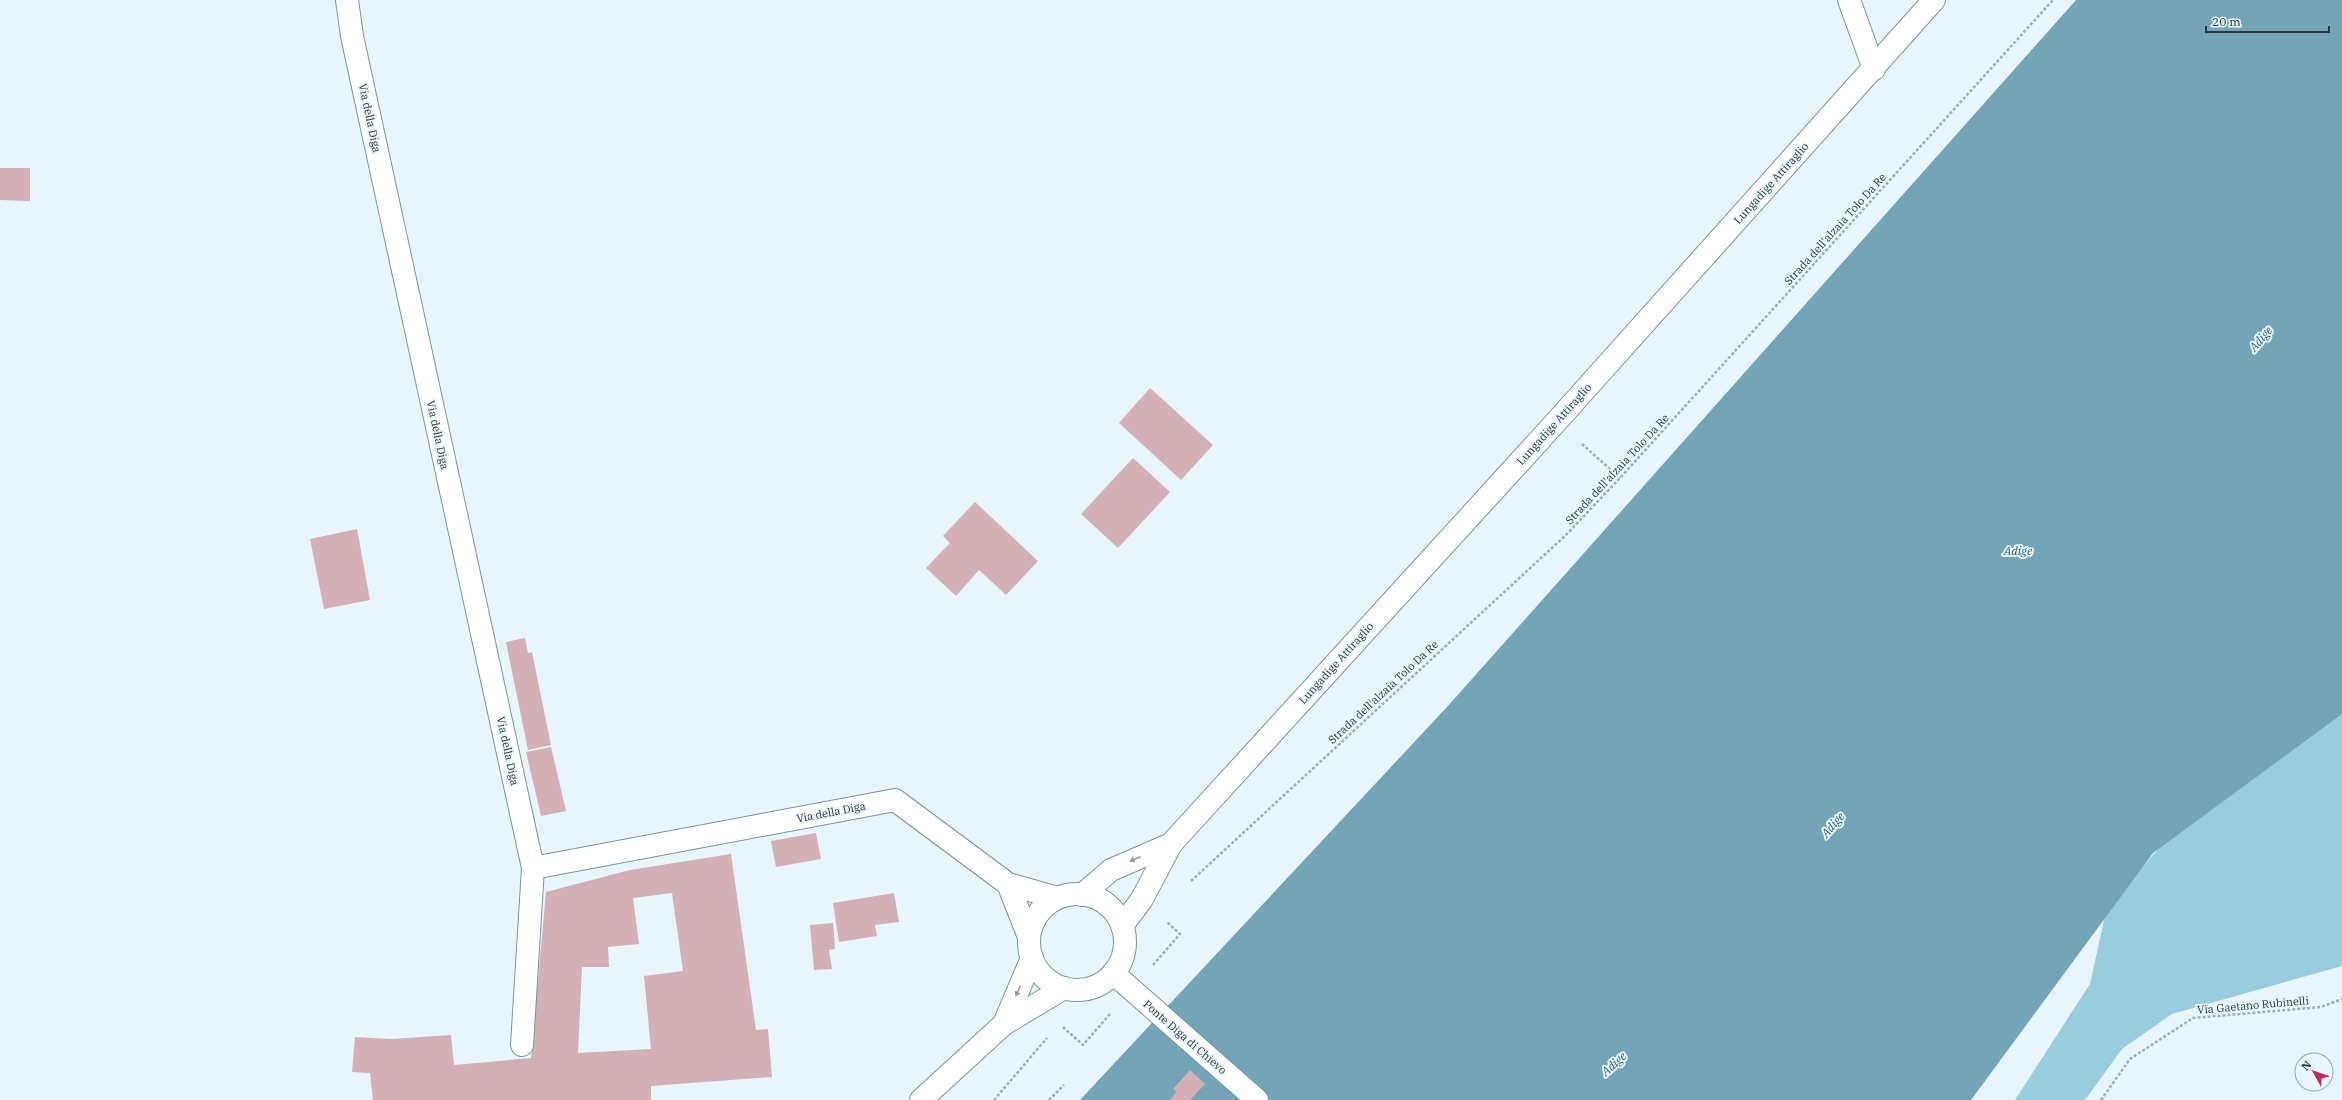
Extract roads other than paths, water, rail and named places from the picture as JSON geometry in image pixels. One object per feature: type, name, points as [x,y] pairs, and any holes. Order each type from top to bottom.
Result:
[{"type":"street","name":"Via della Diga","points":[[347,0],[354,44],[443,460],[534,868],[522,1045]]},
{"type":"street","points":[[1849,0],[1874,69]]},
{"type":"street","name":"Lungadige Attiraglio","points":[[1122,926],[1142,900],[1171,844],[1556,422],[1874,69],[1934,0]]},
{"type":"street","name":"Via della Diga","points":[[534,868],[895,800],[1008,884],[1058,898]]},
{"type":"street","name":"Lungadige Attiraglio","points":[[1082,895],[1110,870],[1171,844]]},
{"type":"street","points":[[1008,884],[1029,937],[1032,958],[1039,972],[1050,982],[1064,988],[1078,990],[1091,988],[1103,982],[1113,973],[1121,963],[1124,951],[1122,926],[1110,908],[1102,901],[1082,895],[1058,898],[1048,904],[1032,924],[1029,937]]},
{"type":"street","points":[[1004,1024],[1032,958]]},
{"type":"street","name":"Ponte Diga di Chievo","points":[[1113,973],[1257,1100]]},
{"type":"street","points":[[921,1100],[1004,1024],[1064,988]]},
{"type":"water","name":"Adige","points":[[2076,0],[2342,0],[2342,714],[2153,853],[1971,1100],[1080,1100],[1447,707]]}]
